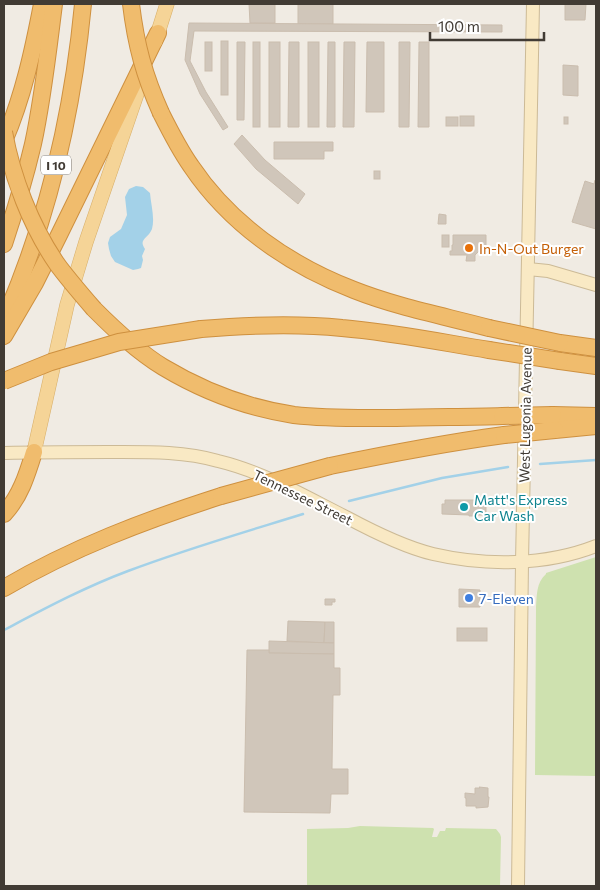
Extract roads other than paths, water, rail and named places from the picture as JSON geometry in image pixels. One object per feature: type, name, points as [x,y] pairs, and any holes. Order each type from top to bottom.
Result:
[{"type":"highway","points":[[4,141],[14,118],[25,80],[42,4]]},
{"type":"highway","name":"I 10","points":[[4,244],[33,145],[45,80],[54,4]]},
{"type":"highway","name":"I 10","points":[[4,320],[34,243],[65,129],[83,4]]},
{"type":"highway","points":[[131,4],[134,32],[149,87],[176,143],[191,167],[222,205],[258,237],[288,258],[319,276],[355,291],[392,303],[489,328],[560,343],[596,348]]},
{"type":"highway","points":[[4,336],[59,235],[158,33]]},
{"type":"highway","points":[[4,132],[7,149],[26,205],[56,262],[94,309],[138,350],[162,367],[188,381],[251,405],[294,414],[328,418],[502,416],[596,426]]},
{"type":"highway","points":[[4,381],[51,362],[119,342],[201,329],[275,325],[308,325],[387,333],[596,366]]},
{"type":"highway","points":[[4,588],[76,550],[173,511],[220,496],[330,466],[408,450],[504,436],[554,422],[596,416]]},
{"type":"highway","points":[[4,514],[26,480],[34,452]]},
{"type":"main road","points":[[34,452],[68,305],[86,242],[167,4]]},
{"type":"main road","name":"West Lugonia Avenue","points":[[518,886],[532,4]]},
{"type":"main road","points":[[528,269],[548,271],[596,285]]},
{"type":"main road","name":"Tennessee Street","points":[[4,453],[152,452],[176,453],[209,458],[236,466],[288,487],[370,530],[413,548],[463,559],[522,562],[561,556],[596,546]]},
{"type":"water","points":[[136,186],[143,187],[150,193],[153,220],[152,229],[143,241],[145,249],[141,268],[133,270],[115,262],[111,256],[108,243],[110,237],[121,229],[127,215],[125,197],[129,189]]},
{"type":"waterway","points":[[540,464],[596,460]]},
{"type":"waterway","points":[[349,501],[442,478],[508,467]]},
{"type":"waterway","points":[[4,630],[49,606],[112,577],[194,548],[303,514]]},
{"type":"place","name":"In-N-Out Burger","points":[[469,248]]},
{"type":"place","name":"Matt's Express Car Wash","points":[[464,507]]},
{"type":"place","name":"7-Eleven","points":[[469,598]]}]
